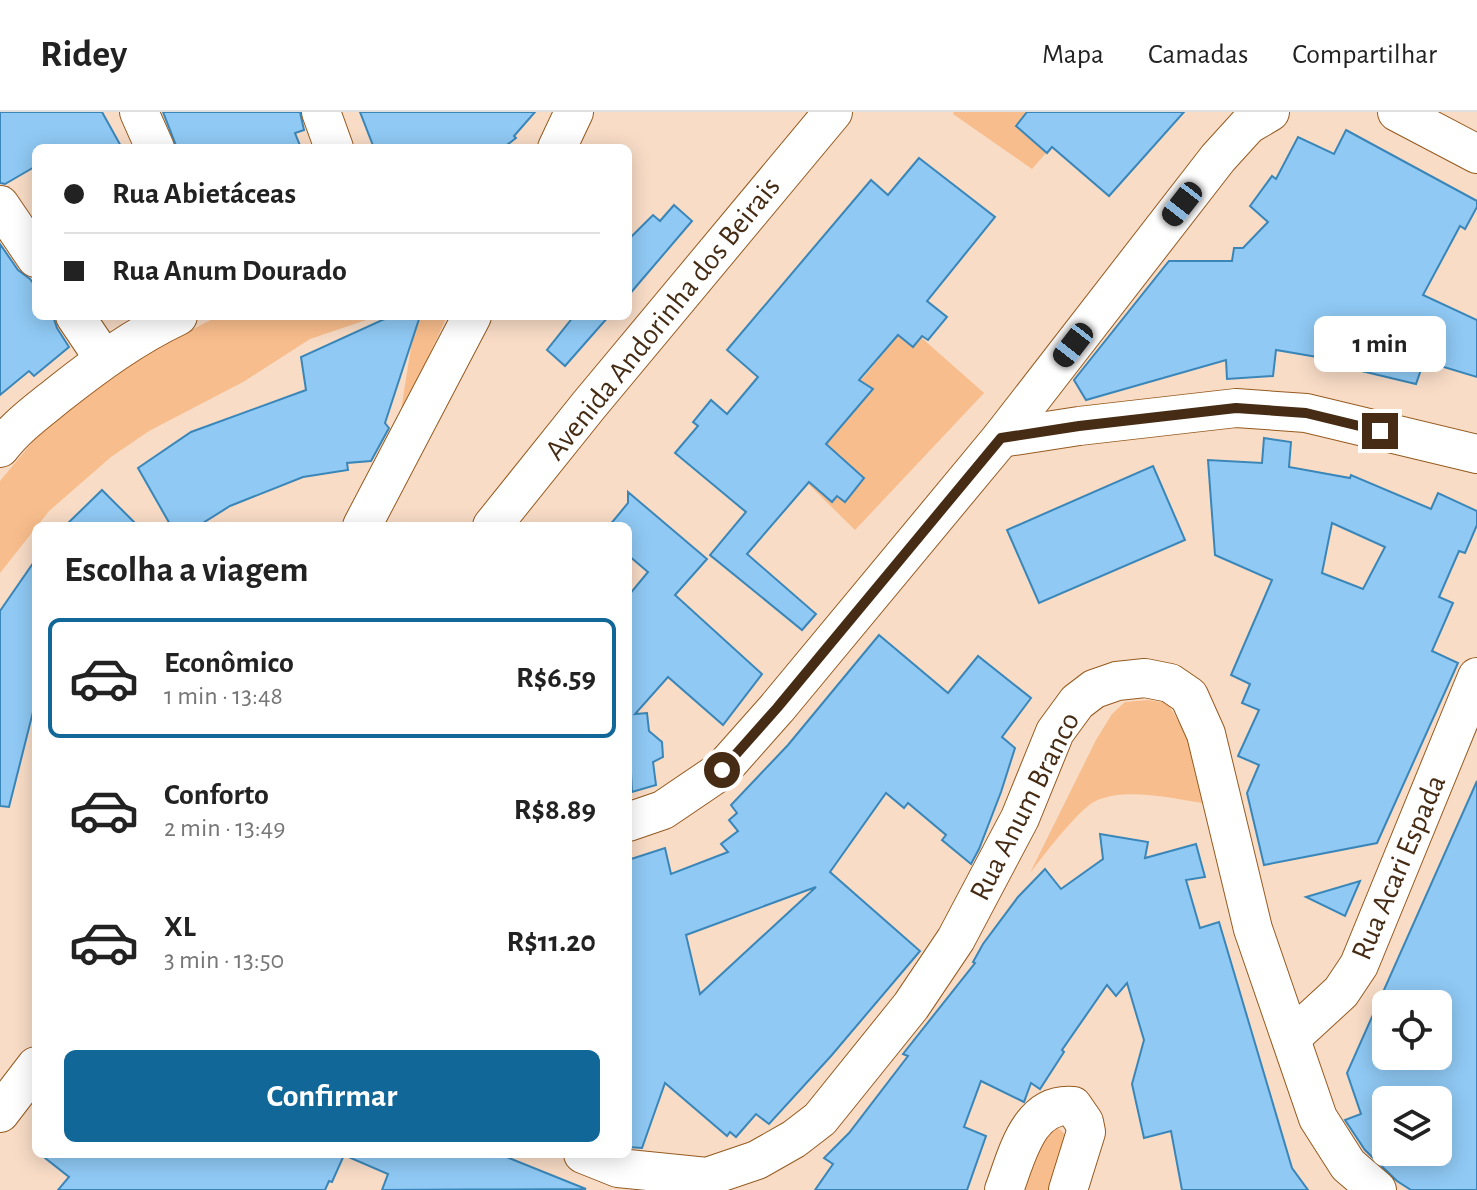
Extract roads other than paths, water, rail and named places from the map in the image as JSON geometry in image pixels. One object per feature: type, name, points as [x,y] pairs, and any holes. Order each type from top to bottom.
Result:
[{"type":"street","points":[[139,112],[153,144]]},
{"type":"street","points":[[321,112],[333,144]]},
{"type":"street","points":[[559,144],[574,112]]},
{"type":"street","name":"Avenida Andorinha dos Beirais","points":[[495,522],[833,112]]},
{"type":"street","points":[[632,821],[663,810],[722,770],[1001,438],[1218,158],[1248,125],[1270,112]]},
{"type":"street","points":[[1397,112],[1477,154]]},
{"type":"street","points":[[0,205],[32,252]]},
{"type":"street","points":[[78,320],[104,359]]},
{"type":"street","points":[[1,444],[104,359],[170,320]]},
{"type":"street","points":[[364,522],[470,320]]},
{"type":"street","points":[[1001,438],[1236,408],[1306,413],[1477,454]]},
{"type":"street","name":"Rua Acari Espada","points":[[1291,1038],[1341,992],[1359,965],[1477,677]]},
{"type":"street","name":"Rua Anum Branco","points":[[593,1158],[618,1168],[707,1177],[757,1160],[794,1139],[820,1119],[911,1006],[956,939],[1020,818],[1055,732],[1077,702],[1094,689],[1117,681],[1145,678],[1170,683],[1189,696],[1206,734],[1253,929],[1318,1118],[1348,1165],[1377,1190]]},
{"type":"street","points":[[0,1113],[32,1071]]},
{"type":"street","points":[[1004,1190],[1024,1138],[1035,1120],[1059,1104],[1073,1106],[1084,1122],[1086,1132],[1068,1190]]}]
